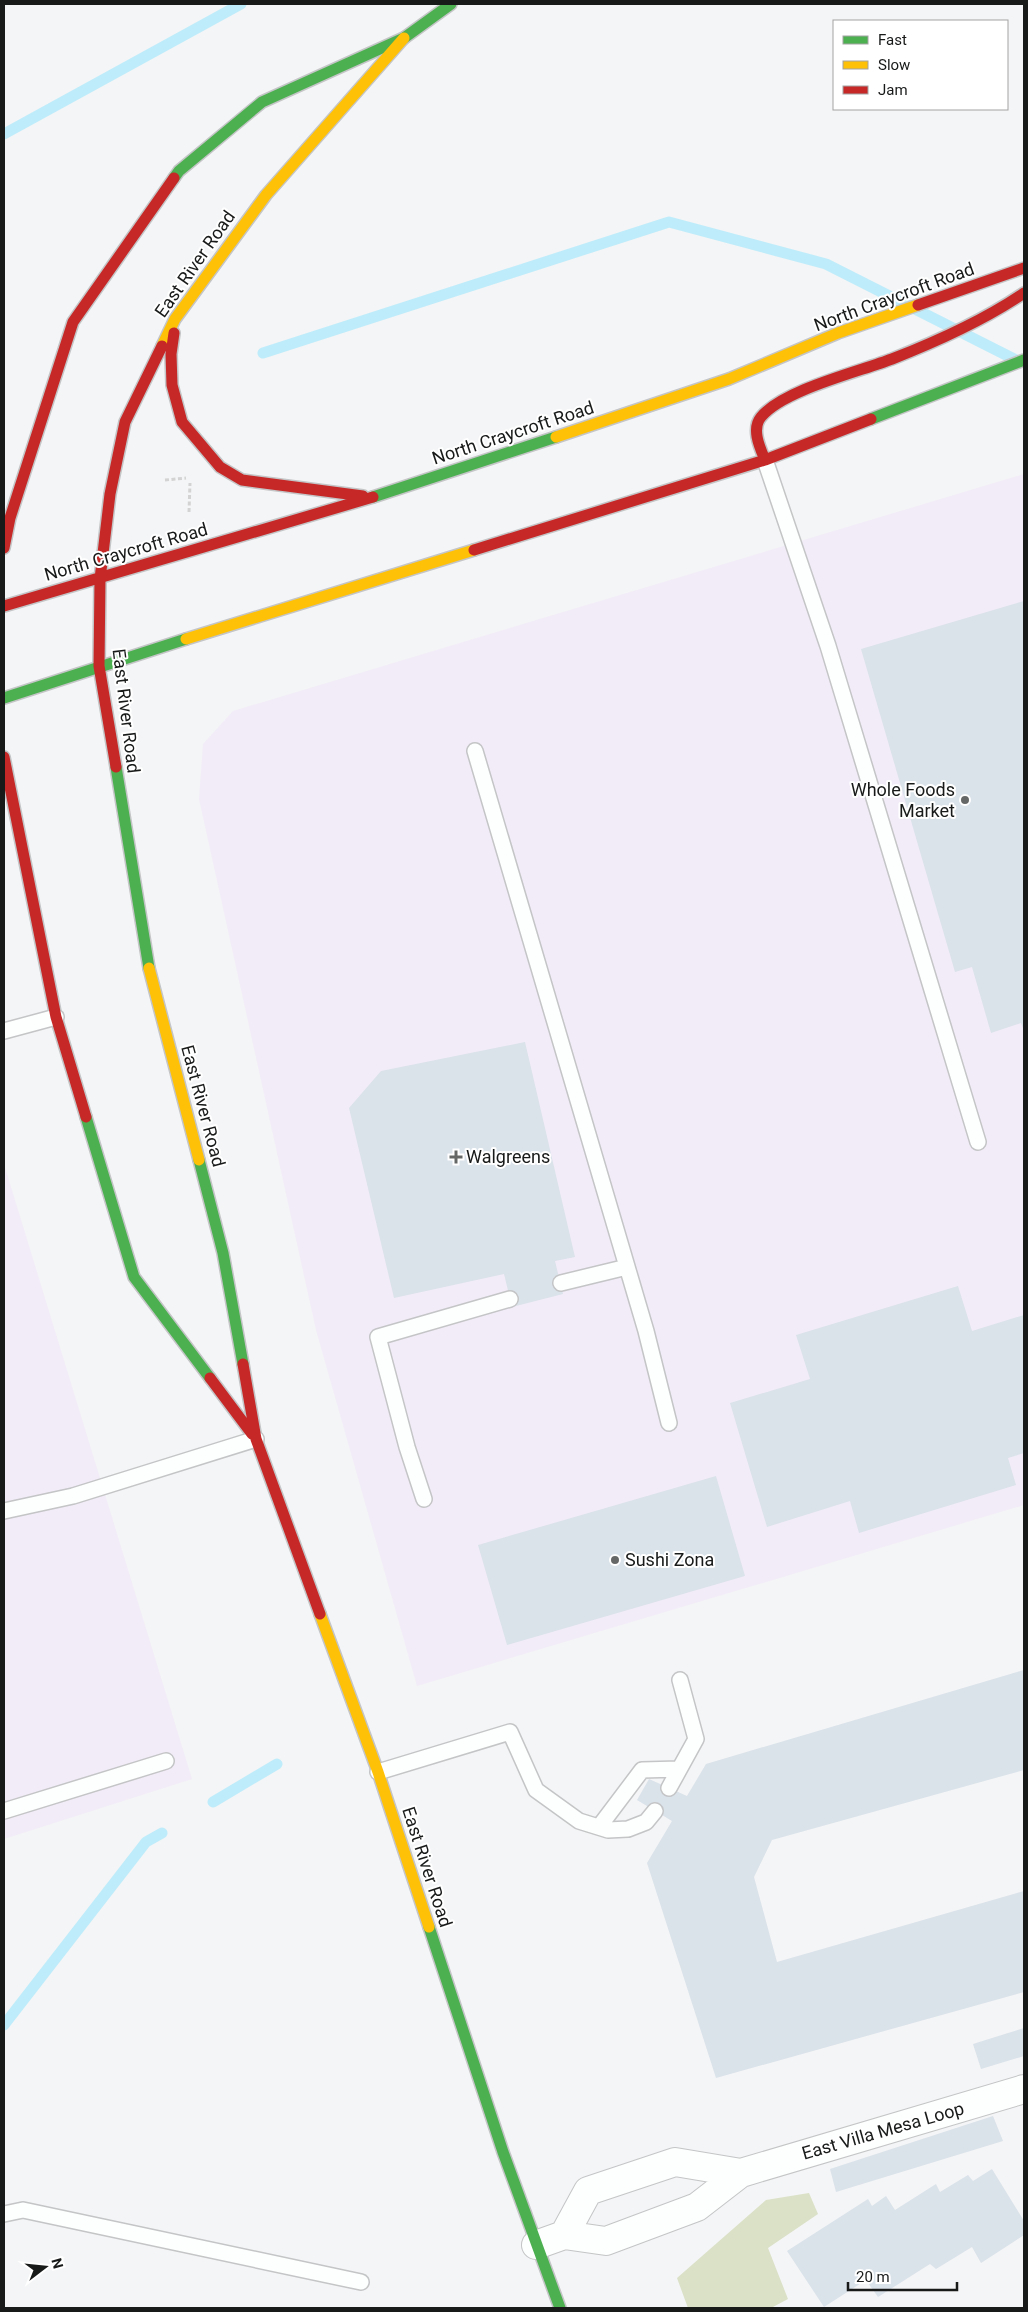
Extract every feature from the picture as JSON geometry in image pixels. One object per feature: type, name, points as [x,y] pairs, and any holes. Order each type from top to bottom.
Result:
[{"type":"street","name":"East River Road","points":[[4,548],[10,518],[73,322],[179,172],[262,102],[404,38],[451,4]]},
{"type":"street","name":"East River Road","points":[[404,38],[266,195],[175,319],[125,422],[110,494],[100,579],[100,666],[149,970],[223,1253],[256,1439],[378,1772],[536,2245],[560,2308]]},
{"type":"street","name":"North Craycroft Road","points":[[4,606],[372,497],[729,379],[838,333],[1024,268]]},
{"type":"street","points":[[765,460],[756,431],[760,418],[770,409],[787,399],[892,359],[999,312],[1024,293]]},
{"type":"street","points":[[175,319],[171,354],[172,386],[182,422],[220,467],[242,480],[372,497]]},
{"type":"street","points":[[4,698],[100,666],[765,460],[1024,360]]},
{"type":"street","name":"East River Road","points":[[4,756],[56,1017],[134,1277],[256,1439]]},
{"type":"street","name":"East Villa Mesa Loop","points":[[741,2173],[1024,2089]]},
{"type":"street","points":[[564,2235],[588,2191],[675,2162],[741,2173]]},
{"type":"street","points":[[536,2245],[564,2235],[606,2241],[697,2207],[741,2173]]},
{"type":"lane","points":[[765,460],[828,646],[978,1142]]},
{"type":"lane","points":[[475,751],[627,1267],[669,1423]]},
{"type":"lane","points":[[4,1031],[56,1017]]},
{"type":"lane","points":[[561,1283],[627,1267]]},
{"type":"lane","points":[[424,1499],[404,1438],[378,1337],[510,1299]]},
{"type":"lane","points":[[4,1511],[73,1496],[256,1439]]},
{"type":"lane","points":[[669,1788],[696,1739],[680,1680]]},
{"type":"lane","points":[[378,1772],[510,1732],[536,1790],[579,1821],[608,1830],[628,1829],[646,1822],[655,1811]]},
{"type":"lane","points":[[4,1811],[166,1761]]},
{"type":"lane","points":[[600,1827],[642,1770],[679,1769]]},
{"type":"lane","points":[[4,2214],[23,2210],[361,2282]]},
{"type":"path","points":[[165,480],[190,478],[189,512]]},
{"type":"shaded area","points":[[1024,474],[1024,1505],[417,1686],[316,1330],[199,799],[203,744],[233,711]]},
{"type":"shaded area","points":[[4,1164],[192,1779],[4,1839]]},
{"type":"green space","points":[[809,2193],[818,2214],[768,2248],[788,2299],[771,2308],[688,2308],[677,2278],[766,2200]]},
{"type":"building","name":"Whole Foods Market","points":[[1024,601],[1024,1031],[1021,1023],[991,1033],[972,967],[955,972],[861,649]]},
{"type":"building","name":"Walgreens","points":[[525,1042],[575,1257],[555,1261],[563,1294],[512,1307],[504,1274],[394,1298],[349,1108],[381,1071]]},
{"type":"building","points":[[958,1286],[972,1331],[1024,1315],[1024,1453],[1008,1458],[1016,1485],[859,1533],[850,1501],[767,1527],[730,1403],[810,1379],[796,1335]]},
{"type":"building","points":[[716,1476],[745,1576],[507,1645],[478,1545]]},
{"type":"building","points":[[1024,1670],[1024,1770],[772,1840],[754,1877],[777,1962],[1024,1891],[1024,1992],[716,2078],[647,1863],[672,1821],[637,1800],[649,1779],[687,1796],[706,1764]]},
{"type":"building","points":[[1024,2028],[1024,2056],[981,2069],[973,2044]]},
{"type":"building","points":[[993,2116],[1003,2141],[836,2192],[830,2169]]},
{"type":"building","points":[[992,2169],[1024,2221],[1024,2235],[981,2263],[972,2247],[936,2269],[930,2264],[878,2297],[866,2280],[824,2307],[787,2251],[868,2199],[872,2206],[886,2196],[895,2210],[936,2184],[940,2192],[968,2175],[973,2181]]},
{"type":"waterway","points":[[4,134],[241,4]]},
{"type":"waterway","points":[[263,353],[669,222],[826,264],[1016,360]]},
{"type":"waterway","points":[[213,1802],[277,1764]]},
{"type":"waterway","points":[[4,2025],[146,1842],[162,1833]]},
{"type":"traffic: fast","points":[[174,178],[179,171],[262,102],[404,38],[451,4]]},
{"type":"traffic: fast","points":[[871,419],[1024,360]]},
{"type":"traffic: fast","points":[[373,497],[556,437]]},
{"type":"traffic: fast","points":[[4,698],[186,639]]},
{"type":"traffic: fast","points":[[116,767],[149,968]]},
{"type":"traffic: fast","points":[[86,1117],[134,1277],[210,1378]]},
{"type":"traffic: fast","points":[[199,1160],[223,1253],[243,1364]]},
{"type":"traffic: fast","points":[[429,1927],[503,2152],[560,2308]]},
{"type":"traffic: slow","points":[[162,346],[175,319],[266,195],[404,38]]},
{"type":"traffic: slow","points":[[556,437],[729,379],[838,333],[918,305]]},
{"type":"traffic: slow","points":[[186,639],[474,550]]},
{"type":"traffic: slow","points":[[149,968],[199,1160]]},
{"type":"traffic: slow","points":[[320,1614],[378,1772],[429,1927]]},
{"type":"traffic: jam","points":[[4,548],[10,518],[73,322],[174,178]]},
{"type":"traffic: jam","points":[[918,305],[1024,268]]},
{"type":"traffic: jam","points":[[765,460],[757,438],[757,427],[761,417],[772,407],[803,390],[892,359],[943,338],[993,313],[1024,293]]},
{"type":"traffic: jam","points":[[174,333],[171,354],[172,385],[182,422],[220,467],[242,480],[363,496]]},
{"type":"traffic: jam","points":[[116,767],[99,666],[100,579],[110,494],[125,422],[162,346]]},
{"type":"traffic: jam","points":[[474,550],[765,460],[871,419]]},
{"type":"traffic: jam","points":[[4,606],[373,497]]},
{"type":"traffic: jam","points":[[4,757],[56,1017],[86,1117]]},
{"type":"traffic: jam","points":[[243,1364],[256,1439],[320,1614]]},
{"type":"traffic: jam","points":[[210,1378],[252,1434]]},
{"type":"place","name":"Whole Foods Market","points":[[965,800]]},
{"type":"place","name":"Walgreens","points":[[456,1157]]},
{"type":"place","name":"Sushi Zona","points":[[615,1560]]}]
